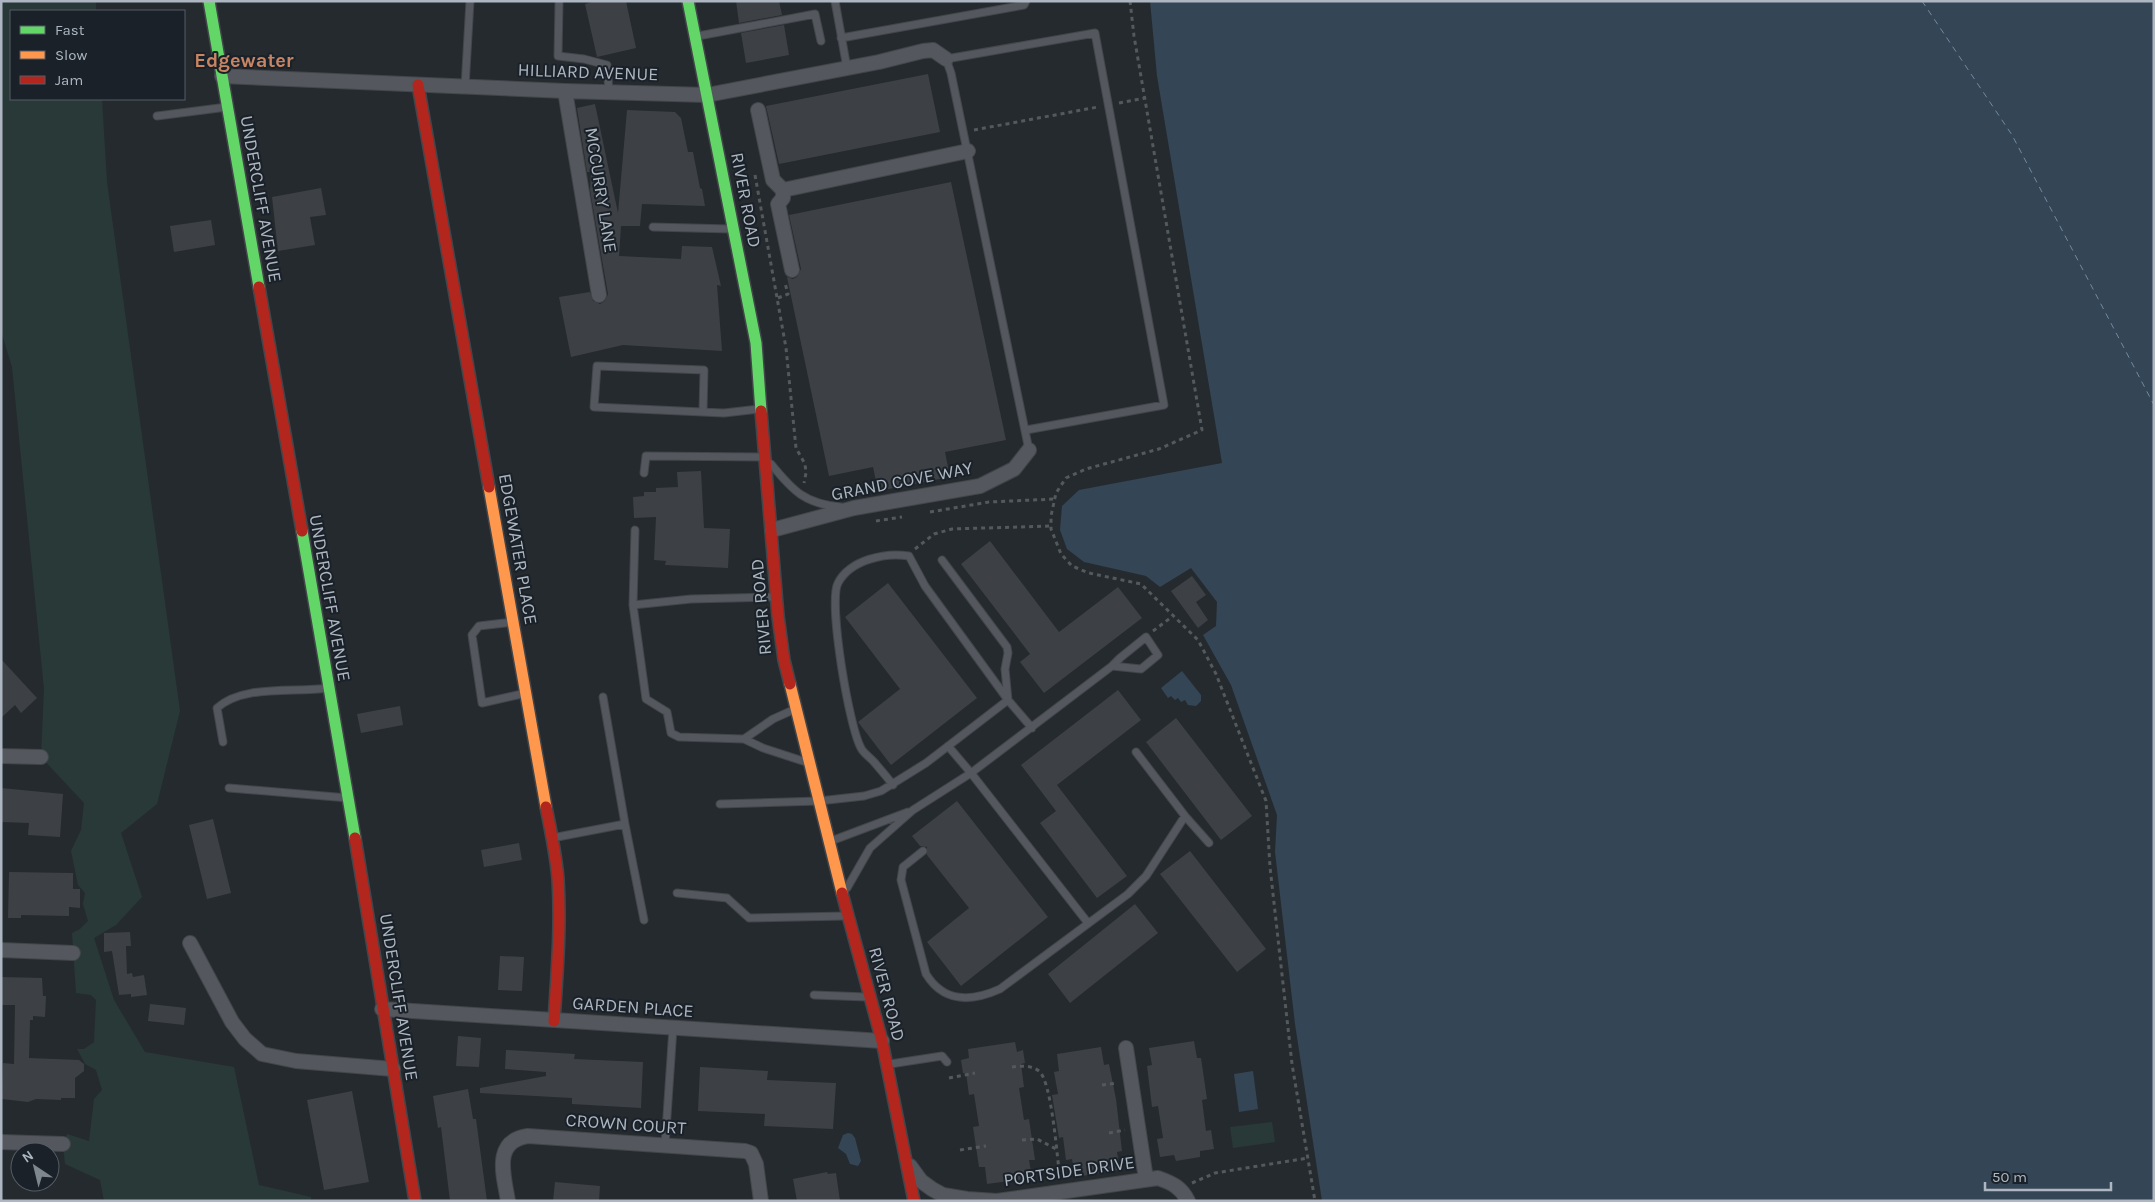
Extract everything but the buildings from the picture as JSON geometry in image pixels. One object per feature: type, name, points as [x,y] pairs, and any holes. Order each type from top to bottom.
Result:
[{"type":"street","name":"UNDERCLIFF AVENUE","points":[[210,1],[373,940],[382,1009],[415,1201]]},
{"type":"street","name":"RIVER ROAD","points":[[688,1],[756,343],[784,660],[808,763],[831,841],[848,916],[882,1041],[908,1163],[914,1201]]},
{"type":"street","name":"HILLIARD AVENUE","points":[[222,76],[565,91],[707,95],[923,51],[933,50],[946,59]]},
{"type":"street","name":"EDGEWATER PLACE","points":[[418,85],[552,838],[559,896],[560,950],[554,1021]]},
{"type":"street","name":"MCCURRY LANE","points":[[565,91],[599,295]]},
{"type":"street","points":[[758,110],[774,180],[783,190],[783,198],[778,204],[792,270]]},
{"type":"street","points":[[783,190],[968,151]]},
{"type":"street","name":"GRAND COVE WAY","points":[[772,530],[854,508],[980,486],[1014,469],[1029,450]]},
{"type":"street","points":[[1,756],[41,757]]},
{"type":"street","points":[[190,943],[232,1022],[245,1039],[262,1054],[296,1061],[392,1069]]},
{"type":"street","points":[[1,950],[73,953]]},
{"type":"street","name":"GARDEN PLACE","points":[[382,1009],[882,1041]]},
{"type":"street","name":"PORTSIDE DRIVE","points":[[1126,1048],[1146,1179]]},
{"type":"street","name":"CROWN COURT","points":[[508,1201],[502,1161],[506,1150],[521,1137],[528,1136],[746,1151],[751,1153],[756,1164],[761,1201]]},
{"type":"street","points":[[1,1142],[63,1144]]},
{"type":"street","name":"PORTSIDE DRIVE","points":[[908,1163],[921,1181],[943,1195],[967,1200],[997,1201],[1158,1178],[1171,1182],[1185,1195]]},
{"type":"lane","points":[[465,87],[470,1]]},
{"type":"lane","points":[[834,1],[846,68]]},
{"type":"lane","points":[[841,38],[1024,5],[1026,1]]},
{"type":"lane","points":[[559,3],[558,56],[584,58],[607,65],[609,92]]},
{"type":"lane","points":[[695,36],[816,14],[821,41]]},
{"type":"lane","points":[[1026,430],[1164,405],[1094,33],[946,59],[951,73],[964,132],[1029,450]]},
{"type":"lane","points":[[157,116],[227,107]]},
{"type":"lane","points":[[653,227],[734,229]]},
{"type":"lane","points":[[703,412],[704,370],[597,366],[594,407],[724,413],[762,408]]},
{"type":"lane","points":[[644,473],[646,456],[766,457],[792,489],[802,496],[826,506],[854,508]]},
{"type":"lane","points":[[635,530],[633,605],[646,699],[667,712],[671,733],[679,737],[744,739],[763,748],[787,754],[808,763]]},
{"type":"lane","points":[[893,785],[861,749],[850,718],[836,620],[836,589],[844,574],[858,562],[898,554],[909,556],[925,586],[1008,700],[1032,728]]},
{"type":"lane","points":[[942,560],[1008,647],[1008,658],[1004,669],[1008,700]]},
{"type":"lane","points":[[633,605],[691,599],[777,597]]},
{"type":"lane","points":[[514,622],[479,626],[472,635],[482,703],[526,693]]},
{"type":"lane","points":[[843,895],[870,848],[913,810],[971,773],[1032,728],[1146,637],[1158,655],[1141,669],[1112,666]]},
{"type":"lane","points":[[223,742],[217,708],[232,697],[250,693],[305,691],[328,688]]},
{"type":"lane","points":[[603,696],[644,920]]},
{"type":"lane","points":[[720,804],[819,801],[864,796],[893,785],[1008,700]]},
{"type":"lane","points":[[744,739],[773,719],[796,708]]},
{"type":"lane","points":[[948,746],[1088,923]]},
{"type":"lane","points":[[1136,752],[1185,816],[1209,843]]},
{"type":"lane","points":[[228,788],[348,798]]},
{"type":"lane","points":[[831,841],[913,810]]},
{"type":"lane","points":[[923,851],[903,866],[901,880],[926,974],[933,986],[943,993],[962,998],[1000,989],[1128,894],[1146,876],[1185,816]]},
{"type":"lane","points":[[552,838],[625,824]]},
{"type":"lane","points":[[677,893],[727,898],[749,918],[848,916]]},
{"type":"lane","points":[[814,996],[870,997]]},
{"type":"lane","points":[[665,1145],[673,1028]]},
{"type":"lane","points":[[887,1064],[942,1056],[947,1062]]},
{"type":"path","points":[[1130,1],[1202,430],[1159,449],[1086,469],[1066,478],[1056,493],[1051,526],[1061,554],[1072,566],[1089,573],[1141,584],[1198,640],[1216,674],[1266,801],[1270,867],[1292,1064],[1316,1201]]},
{"type":"path","points":[[964,132],[1145,98]]},
{"type":"path","points":[[753,166],[786,348],[796,448],[805,464],[806,473],[802,487],[802,496]]},
{"type":"path","points":[[926,512],[989,502],[1055,499]]},
{"type":"path","points":[[868,520],[884,521],[910,514]]},
{"type":"path","points":[[909,556],[919,545],[934,534],[952,529],[1051,526]]},
{"type":"path","points":[[1146,637],[1173,616]]},
{"type":"path","points":[[1012,1068],[1032,1067],[1044,1077],[1062,1191]]},
{"type":"path","points":[[949,1078],[976,1073]]},
{"type":"path","points":[[1022,1140],[1037,1139],[1056,1149]]},
{"type":"path","points":[[960,1150],[986,1146]]},
{"type":"path","points":[[1185,1195],[1200,1178],[1214,1172],[1308,1158]]},
{"type":"shaded area","points":[[1,1],[96,1],[96,10],[10,10],[10,100],[102,100],[107,182],[180,711],[157,804],[121,833],[142,897],[116,925],[94,938],[114,1000],[145,1052],[234,1067],[259,1185],[311,1197],[311,1201],[104,1201],[100,1180],[65,1164],[63,1144],[67,1134],[89,1141],[94,1099],[102,1090],[96,1070],[85,1064],[77,1049],[84,1049],[94,1042],[96,1000],[91,995],[76,993],[72,933],[80,929],[88,921],[83,904],[85,893],[78,885],[71,851],[81,830],[84,803],[41,757],[44,689],[12,367],[1,331]]},
{"type":"shaded area","points":[[1272,1122],[1275,1142],[1233,1148],[1230,1127]]},
{"type":"water","points":[[1150,1],[2154,1],[2154,1201],[1322,1201],[1295,1024],[1275,852],[1277,815],[1231,685],[1203,635],[1216,626],[1217,602],[1191,568],[1160,587],[1146,576],[1084,562],[1067,549],[1060,530],[1062,506],[1079,490],[1222,463],[1157,76]]},
{"type":"water","points":[[1182,671],[1201,695],[1201,701],[1196,706],[1188,705],[1185,700],[1181,702],[1178,698],[1175,700],[1171,696],[1168,698],[1161,688]]},
{"type":"water","points":[[1253,1071],[1258,1109],[1239,1112],[1234,1074]]},
{"type":"water","points":[[852,1134],[855,1138],[861,1161],[858,1166],[850,1164],[846,1154],[838,1148],[843,1135]]},
{"type":"ferry route","points":[[1922,1],[2012,135],[2154,405]]},
{"type":"traffic: fast","points":[[209,1],[259,287]]},
{"type":"traffic: fast","points":[[688,1],[756,343],[761,411]]},
{"type":"traffic: fast","points":[[302,531],[355,838]]},
{"type":"traffic: slow","points":[[489,487],[546,807]]},
{"type":"traffic: slow","points":[[790,684],[842,893]]},
{"type":"traffic: jam","points":[[418,85],[489,487]]},
{"type":"traffic: jam","points":[[259,287],[302,531]]},
{"type":"traffic: jam","points":[[761,411],[778,616],[784,660],[790,684]]},
{"type":"traffic: jam","points":[[546,807],[556,861],[559,897],[554,1021]]},
{"type":"traffic: jam","points":[[355,838],[415,1201]]},
{"type":"traffic: jam","points":[[842,893],[882,1041],[914,1201]]},
{"type":"district","name":"Edgewater","points":[[244,60]]}]
